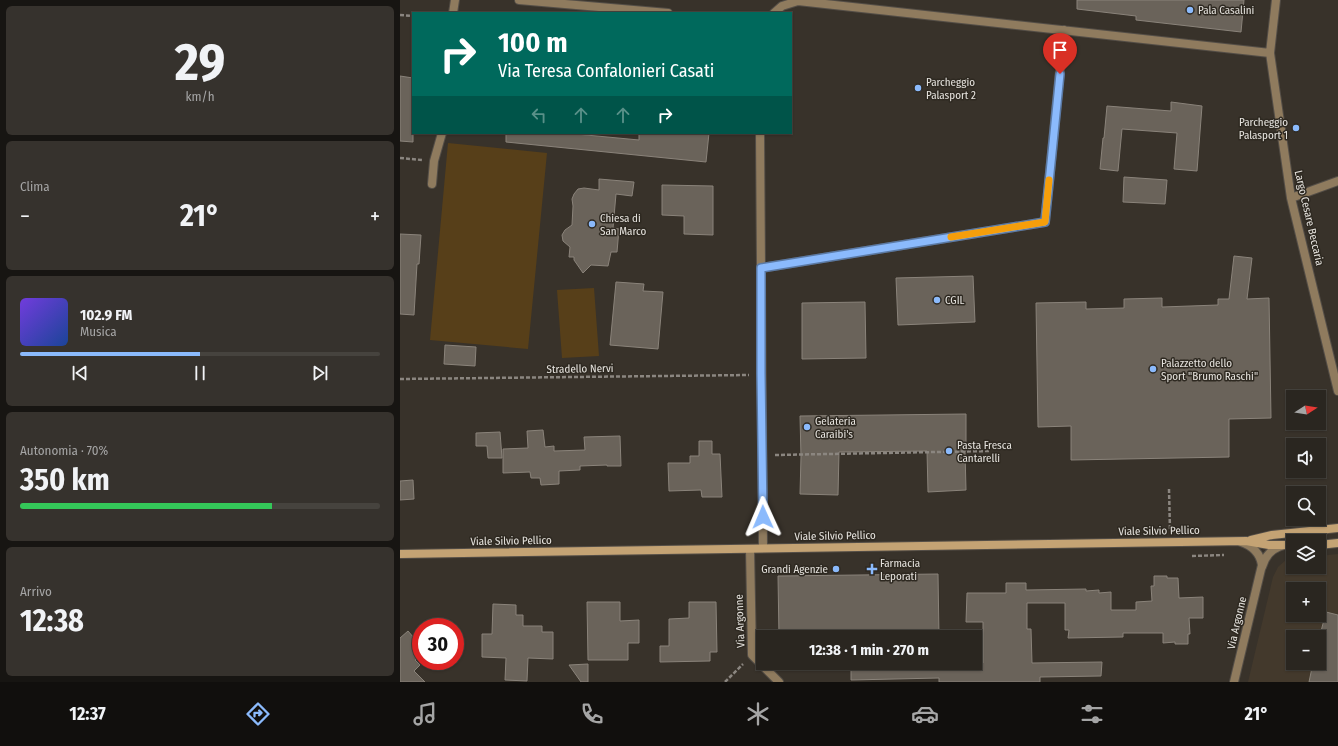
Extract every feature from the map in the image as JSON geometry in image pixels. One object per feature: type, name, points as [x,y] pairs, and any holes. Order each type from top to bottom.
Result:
[{"type":"main road","name":"Viale Silvio Pellico","points":[[1246,541],[1272,535],[1338,528]]},
{"type":"main road","name":"Viale Silvio Pellico","points":[[400,554],[1234,541],[1246,541],[1269,545],[1286,545]]},
{"type":"main road","points":[[1326,544],[1338,543]]},
{"type":"street","points":[[453,12],[455,0]]},
{"type":"street","points":[[519,0],[657,12]]},
{"type":"street","name":"Largo Cesare Beccaria","points":[[1276,0],[1270,53],[1291,198],[1338,391]]},
{"type":"street","points":[[775,12],[782,6],[798,1],[1270,53]]},
{"type":"street","points":[[761,268],[1045,222],[1064,30]]},
{"type":"street","points":[[432,184],[434,161],[442,134]]},
{"type":"street","points":[[760,134],[763,548]]},
{"type":"street","points":[[1291,198],[1338,181]]},
{"type":"street","name":"Via Argonne","points":[[1234,541],[1246,544],[1256,551],[1261,561],[1261,570]]},
{"type":"street","name":"Via Argonne","points":[[1234,682],[1264,561],[1268,554],[1276,548],[1286,546]]},
{"type":"street","name":"Via Argonne","points":[[750,548],[752,655],[778,682]]},
{"type":"path","points":[[400,15],[412,16]]},
{"type":"path","points":[[400,158],[434,161]]},
{"type":"path","name":"Stradello Nervi","points":[[400,379],[761,374]]},
{"type":"path","points":[[775,455],[990,451]]},
{"type":"path","points":[[1169,488],[1170,542]]},
{"type":"path","points":[[1192,556],[1224,556]]},
{"type":"path","points":[[725,682],[752,655]]},
{"type":"shaded area","points":[[448,143],[547,153],[528,349],[430,340]]},
{"type":"shaded area","points":[[594,288],[599,356],[562,358],[557,290]]},
{"type":"shaded area","points":[[1338,554],[1338,682],[1248,682],[1273,577],[1278,567],[1286,560],[1286,574],[1326,574],[1326,555]]},
{"type":"building","name":"Pala Casalini","points":[[1077,0],[1244,0],[1241,32],[1136,20],[1136,16],[1077,9]]},
{"type":"building","points":[[400,76],[412,78],[413,142],[400,141]]},
{"type":"building","points":[[1171,102],[1202,106],[1197,171],[1174,169],[1177,133],[1122,129],[1118,171],[1100,169],[1107,106],[1171,111]]},
{"type":"building","points":[[506,134],[576,134],[639,140],[639,134],[709,134],[706,162],[506,142]]},
{"type":"building","points":[[1124,177],[1167,180],[1165,204],[1123,202]]},
{"type":"building","name":"Chiesa di San Marco","points":[[599,179],[634,182],[632,196],[616,194],[613,228],[619,229],[617,252],[611,252],[608,266],[591,265],[583,273],[574,260],[574,257],[569,257],[570,247],[563,241],[562,235],[565,230],[572,225],[572,199],[574,194],[578,189],[584,188],[599,190]]},
{"type":"building","points":[[662,185],[713,186],[713,235],[684,234],[684,216],[662,215]]},
{"type":"building","points":[[400,234],[421,235],[419,264],[417,264],[414,315],[400,314]]},
{"type":"building","name":"Palazzetto dello Sport \"Brumo Raschi\"","points":[[1234,256],[1252,258],[1247,299],[1269,298],[1271,418],[1229,419],[1229,457],[1071,460],[1071,426],[1038,427],[1036,303],[1086,302],[1086,309],[1124,308],[1124,299],[1162,298],[1162,307],[1218,305],[1218,299],[1229,299]]},
{"type":"building","points":[[973,276],[975,322],[898,325],[896,278]]},
{"type":"building","points":[[616,282],[644,284],[643,291],[663,292],[658,349],[610,345]]},
{"type":"building","points":[[865,302],[866,358],[802,359],[802,303]]},
{"type":"building","points":[[445,345],[476,347],[475,366],[444,364]]},
{"type":"building","points":[[966,414],[966,490],[928,492],[927,451],[839,452],[838,495],[800,494],[800,416]]},
{"type":"building","points":[[543,430],[545,447],[554,446],[554,451],[585,450],[584,437],[620,436],[621,466],[580,466],[580,470],[559,471],[559,484],[541,485],[540,478],[531,478],[530,472],[503,473],[503,449],[528,448],[527,431]]},
{"type":"building","points":[[500,432],[502,458],[488,458],[487,446],[476,446],[476,433]]},
{"type":"building","points":[[699,441],[712,441],[712,454],[720,454],[722,497],[702,497],[701,490],[669,491],[668,463],[690,463],[690,456],[699,456]]},
{"type":"building","points":[[413,480],[414,499],[400,500],[400,481]]},
{"type":"building","points":[[938,574],[939,630],[779,630],[778,576]]},
{"type":"building","points":[[1154,576],[1178,578],[1179,598],[1203,597],[1203,618],[1189,618],[1190,634],[1188,634],[1188,644],[1175,644],[1175,642],[1163,643],[1163,633],[1123,633],[1123,637],[1068,638],[1069,630],[1065,630],[1065,603],[1027,603],[1027,629],[1031,629],[1032,663],[1102,662],[1101,676],[1040,677],[1040,682],[939,682],[939,678],[851,680],[851,670],[982,670],[983,622],[966,622],[967,593],[1006,593],[1006,583],[1026,583],[1026,590],[1099,590],[1099,593],[1111,592],[1111,610],[1136,610],[1136,602],[1152,601],[1151,586],[1154,586]]},
{"type":"building","points":[[587,602],[620,602],[620,621],[639,620],[639,643],[628,643],[628,660],[588,660]]},
{"type":"building","points":[[689,602],[716,602],[717,652],[710,652],[710,661],[660,662],[660,646],[669,646],[669,619],[689,618]]},
{"type":"building","points":[[493,604],[516,605],[516,615],[523,615],[523,626],[542,626],[542,632],[553,632],[553,659],[528,658],[527,681],[505,680],[506,658],[482,657],[482,634],[492,634]]},
{"type":"building","points":[[1326,612],[1338,615],[1338,682],[1309,682],[1312,670],[1326,670],[1326,630],[1321,630],[1323,622],[1326,622]]},
{"type":"building","points":[[408,631],[412,636],[412,670],[415,670],[414,671],[425,682],[400,682],[400,638]]},
{"type":"building","points":[[588,664],[588,682],[581,682],[569,665]]},
{"type":"slow traffic","points":[[951,237],[1045,222],[1049,180]]},
{"type":"place","name":"Pala Casalini","points":[[1190,10]]},
{"type":"place","name":"Parcheggio Palasport 2","points":[[918,88]]},
{"type":"place","name":"Parcheggio Palasport 1","points":[[1296,128]]},
{"type":"place","name":"Chiesa di San Marco","points":[[592,224]]},
{"type":"place","name":"CGIL","points":[[937,300]]},
{"type":"place","name":"Palazzetto dello Sport \"Brumo Raschi\"","points":[[1153,369]]},
{"type":"place","name":"Gelateria Caraibi's","points":[[807,427]]},
{"type":"place","name":"Pasta Fresca Cantarelli","points":[[949,451]]},
{"type":"place","name":"Grandi Agenzie","points":[[836,569]]},
{"type":"place","name":"Farmacia Leporati","points":[[872,569]]},
{"type":"route","points":[[763,517],[761,268],[1045,222],[1060,74]]}]
